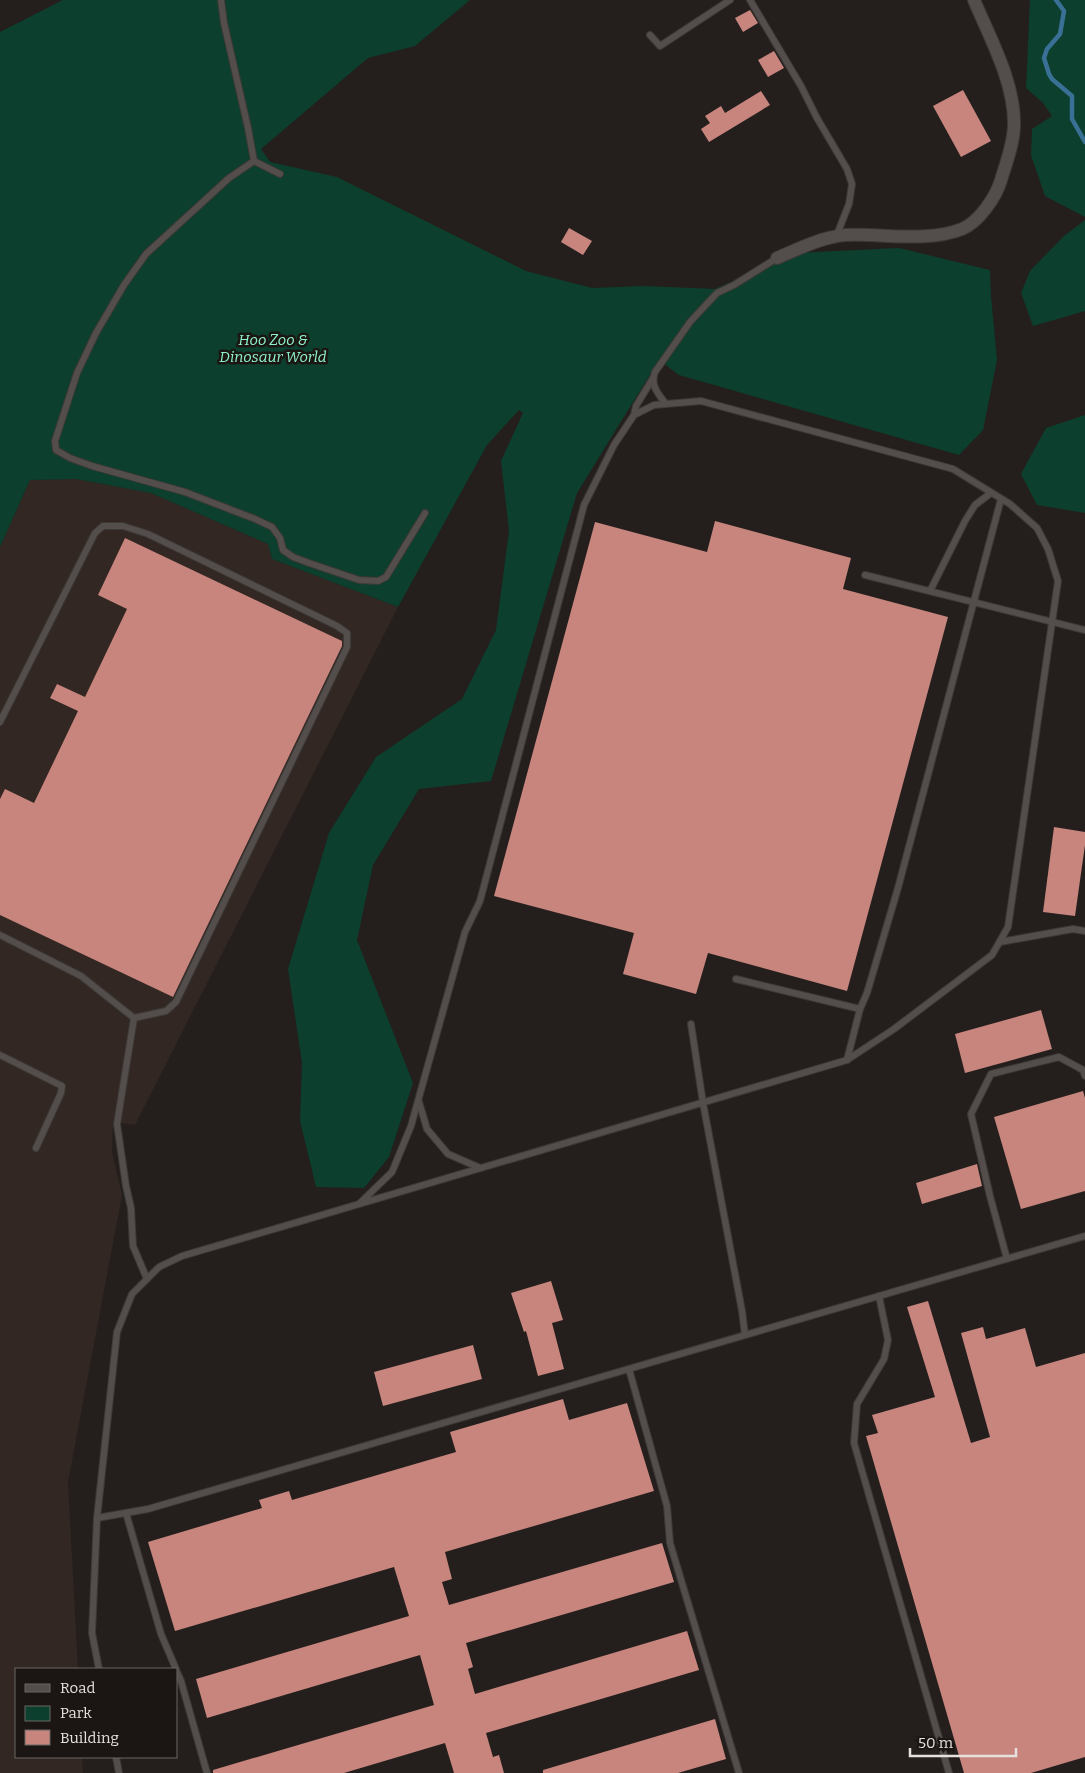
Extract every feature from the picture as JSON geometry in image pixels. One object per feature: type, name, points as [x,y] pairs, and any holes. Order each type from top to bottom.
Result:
[{"type":"street","points":[[777,258],[836,237],[870,234],[906,237],[936,235],[962,229],[986,208],[998,188],[1012,142],[1014,126],[1009,86],[974,0]]},
{"type":"lane","points":[[221,0],[224,23],[254,161]]},
{"type":"lane","points":[[650,35],[660,46],[730,0]]},
{"type":"lane","points":[[750,0],[847,169],[852,184],[849,204],[836,237]]},
{"type":"lane","points":[[254,161],[280,174]]},
{"type":"lane","points":[[254,161],[229,178],[146,254],[124,285],[96,333],[77,373],[56,441],[56,450],[70,458],[92,466],[185,492],[256,519],[272,527],[280,538],[283,550],[293,557],[359,580],[378,581],[386,577],[425,513]]},
{"type":"lane","points":[[360,1204],[392,1172],[411,1126],[465,932],[480,901],[584,505],[614,446],[634,415],[636,406],[655,372],[690,322],[717,293],[734,285],[777,258]]},
{"type":"lane","points":[[652,378],[654,388],[666,404]]},
{"type":"lane","points":[[99,1668],[92,1633],[97,1518],[117,1332],[132,1294],[159,1268],[182,1256],[847,1060],[894,1029],[992,955],[1008,927],[1058,581],[1048,550],[1037,528],[1002,499],[953,469],[701,401],[654,405],[634,415]]},
{"type":"lane","points":[[930,591],[965,520],[976,505],[991,493]]},
{"type":"lane","points":[[847,1060],[860,1009],[867,992],[898,888],[1002,499]]},
{"type":"lane","points":[[0,722],[95,533],[103,526],[123,526],[148,534],[337,626],[347,633],[347,647],[176,1002],[166,1011],[134,1018]]},
{"type":"lane","points":[[865,575],[1085,630]]},
{"type":"lane","points":[[1000,942],[1073,929],[1085,931]]},
{"type":"lane","points":[[0,935],[81,976],[134,1018]]},
{"type":"lane","points":[[736,979],[860,1009]]},
{"type":"lane","points":[[134,1018],[117,1124],[131,1208],[133,1246],[147,1280]]},
{"type":"lane","points":[[691,1024],[703,1103],[745,1335]]},
{"type":"lane","points":[[0,1055],[62,1086],[61,1093],[36,1148]]},
{"type":"lane","points":[[1007,1259],[971,1114],[991,1074],[1059,1057],[1083,1070],[1085,1076]]},
{"type":"lane","points":[[418,1101],[427,1129],[448,1154],[480,1168]]},
{"type":"lane","points":[[97,1518],[148,1509],[1085,1236]]},
{"type":"lane","points":[[879,1296],[888,1340],[884,1359],[857,1404],[854,1444],[949,1773]]},
{"type":"lane","points":[[628,1369],[667,1506],[670,1543],[739,1773]]},
{"type":"lane","points":[[126,1513],[161,1634],[175,1668]]},
{"type":"lane","points":[[178,1674],[207,1773]]},
{"type":"lane","points":[[116,1758],[119,1773]]},
{"type":"shaded area","points":[[76,479],[151,493],[268,544],[272,559],[398,607],[135,1125],[113,1122],[112,1152],[122,1195],[68,1482],[78,1668],[15,1668],[15,1758],[82,1758],[83,1773],[0,1773],[0,547],[30,480]]},
{"type":"green space","name":"Hoo Zoo & Dinosaur World","points":[[63,0],[470,0],[415,46],[368,58],[261,149],[270,162],[337,177],[526,271],[592,288],[643,286],[715,289],[795,253],[899,248],[990,270],[997,360],[983,430],[959,455],[679,375],[659,360],[577,493],[491,781],[419,789],[373,865],[357,940],[413,1083],[389,1157],[364,1188],[316,1187],[300,1121],[302,1063],[288,969],[329,833],[376,757],[462,699],[496,630],[509,531],[501,461],[523,413],[519,410],[487,445],[398,607],[272,559],[268,544],[151,493],[76,479],[30,480],[0,547],[0,32]]},
{"type":"green space","points":[[1030,0],[1085,0],[1085,217],[1045,196],[1031,155],[1032,129],[1052,116],[1043,103],[1026,88]]},
{"type":"green space","points":[[1085,220],[1085,311],[1033,326],[1021,293],[1030,271],[1064,236]]},
{"type":"green space","points":[[1085,415],[1085,513],[1037,505],[1021,474],[1046,428]]},
{"type":"building","points":[[750,10],[758,23],[743,32],[735,18]]},
{"type":"building","points":[[774,51],[784,68],[768,77],[758,60]]},
{"type":"building","points":[[963,90],[991,141],[961,157],[933,106]]},
{"type":"building","points":[[761,91],[770,105],[709,142],[701,129],[710,123],[705,116],[721,106],[725,113]]},
{"type":"building","points":[[569,228],[592,241],[583,255],[561,242]]},
{"type":"building","points":[[715,521],[851,558],[843,589],[948,617],[847,991],[708,953],[696,994],[623,974],[634,933],[494,896],[595,522],[707,552]]},
{"type":"building","points":[[125,538],[342,641],[342,646],[173,997],[0,915],[0,799],[5,789],[34,803],[78,711],[50,698],[57,684],[85,697],[127,609],[98,595]]},
{"type":"building","points":[[1054,827],[1085,832],[1085,845],[1075,916],[1043,912]]},
{"type":"building","points":[[1041,1010],[1052,1049],[965,1073],[955,1034]]},
{"type":"building","points":[[1083,1091],[1085,1098],[1085,1191],[1021,1209],[994,1117]]},
{"type":"building","points":[[977,1164],[982,1186],[922,1204],[916,1183]]},
{"type":"building","points":[[551,1281],[563,1320],[552,1323],[564,1369],[538,1376],[526,1331],[524,1332],[511,1293]]},
{"type":"building","points":[[928,1301],[971,1443],[990,1437],[961,1333],[983,1327],[986,1339],[1025,1328],[1036,1367],[1085,1353],[1085,1757],[1031,1773],[964,1773],[866,1436],[878,1433],[872,1415],[935,1397],[907,1307]]},
{"type":"building","points":[[473,1345],[482,1379],[383,1406],[374,1372]]},
{"type":"building","points":[[563,1399],[569,1420],[627,1403],[654,1491],[445,1552],[452,1579],[442,1582],[449,1605],[662,1543],[674,1582],[466,1643],[473,1667],[468,1669],[475,1694],[687,1631],[699,1670],[486,1733],[493,1757],[499,1755],[504,1773],[454,1773],[445,1743],[344,1773],[213,1773],[213,1770],[434,1705],[420,1655],[207,1718],[196,1679],[409,1616],[394,1567],[175,1631],[148,1542],[262,1508],[259,1500],[289,1491],[292,1500],[456,1452],[450,1432]]},
{"type":"building","points":[[715,1719],[726,1759],[678,1773],[543,1773],[543,1770]]},
{"type":"waterway","points":[[1056,0],[1064,11],[1060,34],[1047,49],[1044,58],[1052,79],[1072,96],[1072,119],[1085,142]]}]
